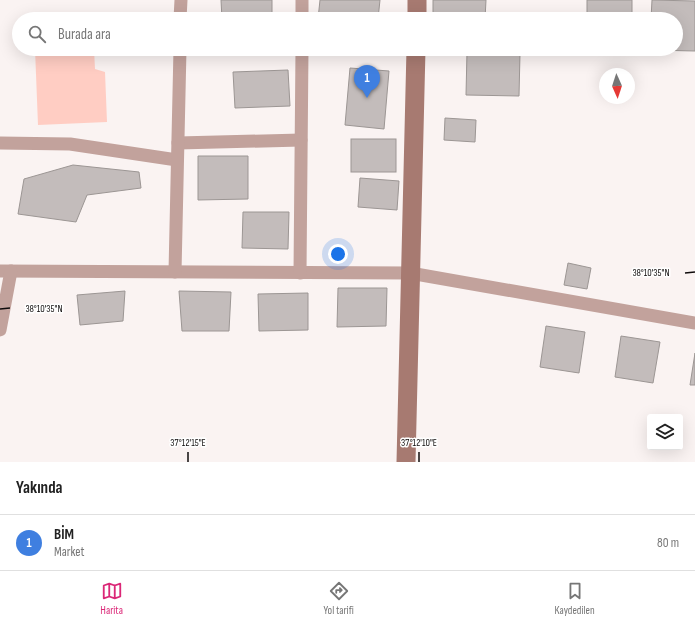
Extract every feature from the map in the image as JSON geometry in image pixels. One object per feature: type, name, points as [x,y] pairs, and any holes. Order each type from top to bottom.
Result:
[{"type":"main road","points":[[417,0],[417,12]]},
{"type":"main road","points":[[406,462],[416,56]]},
{"type":"street","points":[[180,12],[181,0]]},
{"type":"street","points":[[302,0],[302,12]]},
{"type":"street","points":[[175,272],[180,56]]},
{"type":"street","points":[[300,273],[302,56]]},
{"type":"street","points":[[178,143],[301,140]]},
{"type":"street","points":[[0,143],[70,144],[178,160]]},
{"type":"street","points":[[0,330],[5,271],[410,273],[695,323]]},
{"type":"shaded area","points":[[35,56],[94,56],[95,69],[105,72],[107,122],[38,125]]},
{"type":"building","points":[[221,0],[272,0],[272,12],[222,12]]},
{"type":"building","points":[[320,0],[380,0],[379,12],[319,12]]},
{"type":"building","points":[[433,0],[486,0],[485,12],[433,12]]},
{"type":"building","points":[[587,0],[632,0],[632,12],[587,12]]},
{"type":"building","points":[[652,0],[695,1],[695,51],[683,51],[683,12],[651,12]]},
{"type":"building","points":[[467,56],[520,56],[519,96],[466,95]]},
{"type":"building","points":[[350,68],[389,71],[384,129],[345,125]]},
{"type":"building","points":[[288,70],[290,106],[235,108],[233,72]]},
{"type":"building","points":[[445,118],[476,120],[475,142],[444,140]]},
{"type":"building","points":[[351,139],[396,139],[396,172],[351,172]]},
{"type":"building","points":[[198,156],[248,156],[248,199],[198,200]]},
{"type":"building","points":[[73,165],[139,172],[141,188],[87,195],[76,222],[18,214],[24,179]]},
{"type":"building","points":[[360,178],[399,181],[397,210],[358,207]]},
{"type":"building","points":[[243,212],[289,212],[288,249],[242,248]]},
{"type":"building","points":[[568,263],[591,268],[587,289],[564,285]]},
{"type":"building","points":[[338,288],[387,288],[386,326],[337,327]]},
{"type":"building","points":[[125,291],[123,321],[80,325],[77,295]]},
{"type":"building","points":[[179,291],[231,292],[229,331],[182,331]]},
{"type":"building","points":[[308,293],[308,330],[259,331],[258,294]]},
{"type":"building","points":[[546,326],[585,332],[579,373],[540,367]]},
{"type":"building","points":[[621,336],[660,342],[653,383],[615,377]]},
{"type":"building","points":[[695,353],[695,385],[690,385]]},
{"type":"place","name":"BİM","points":[[367,98]]}]
